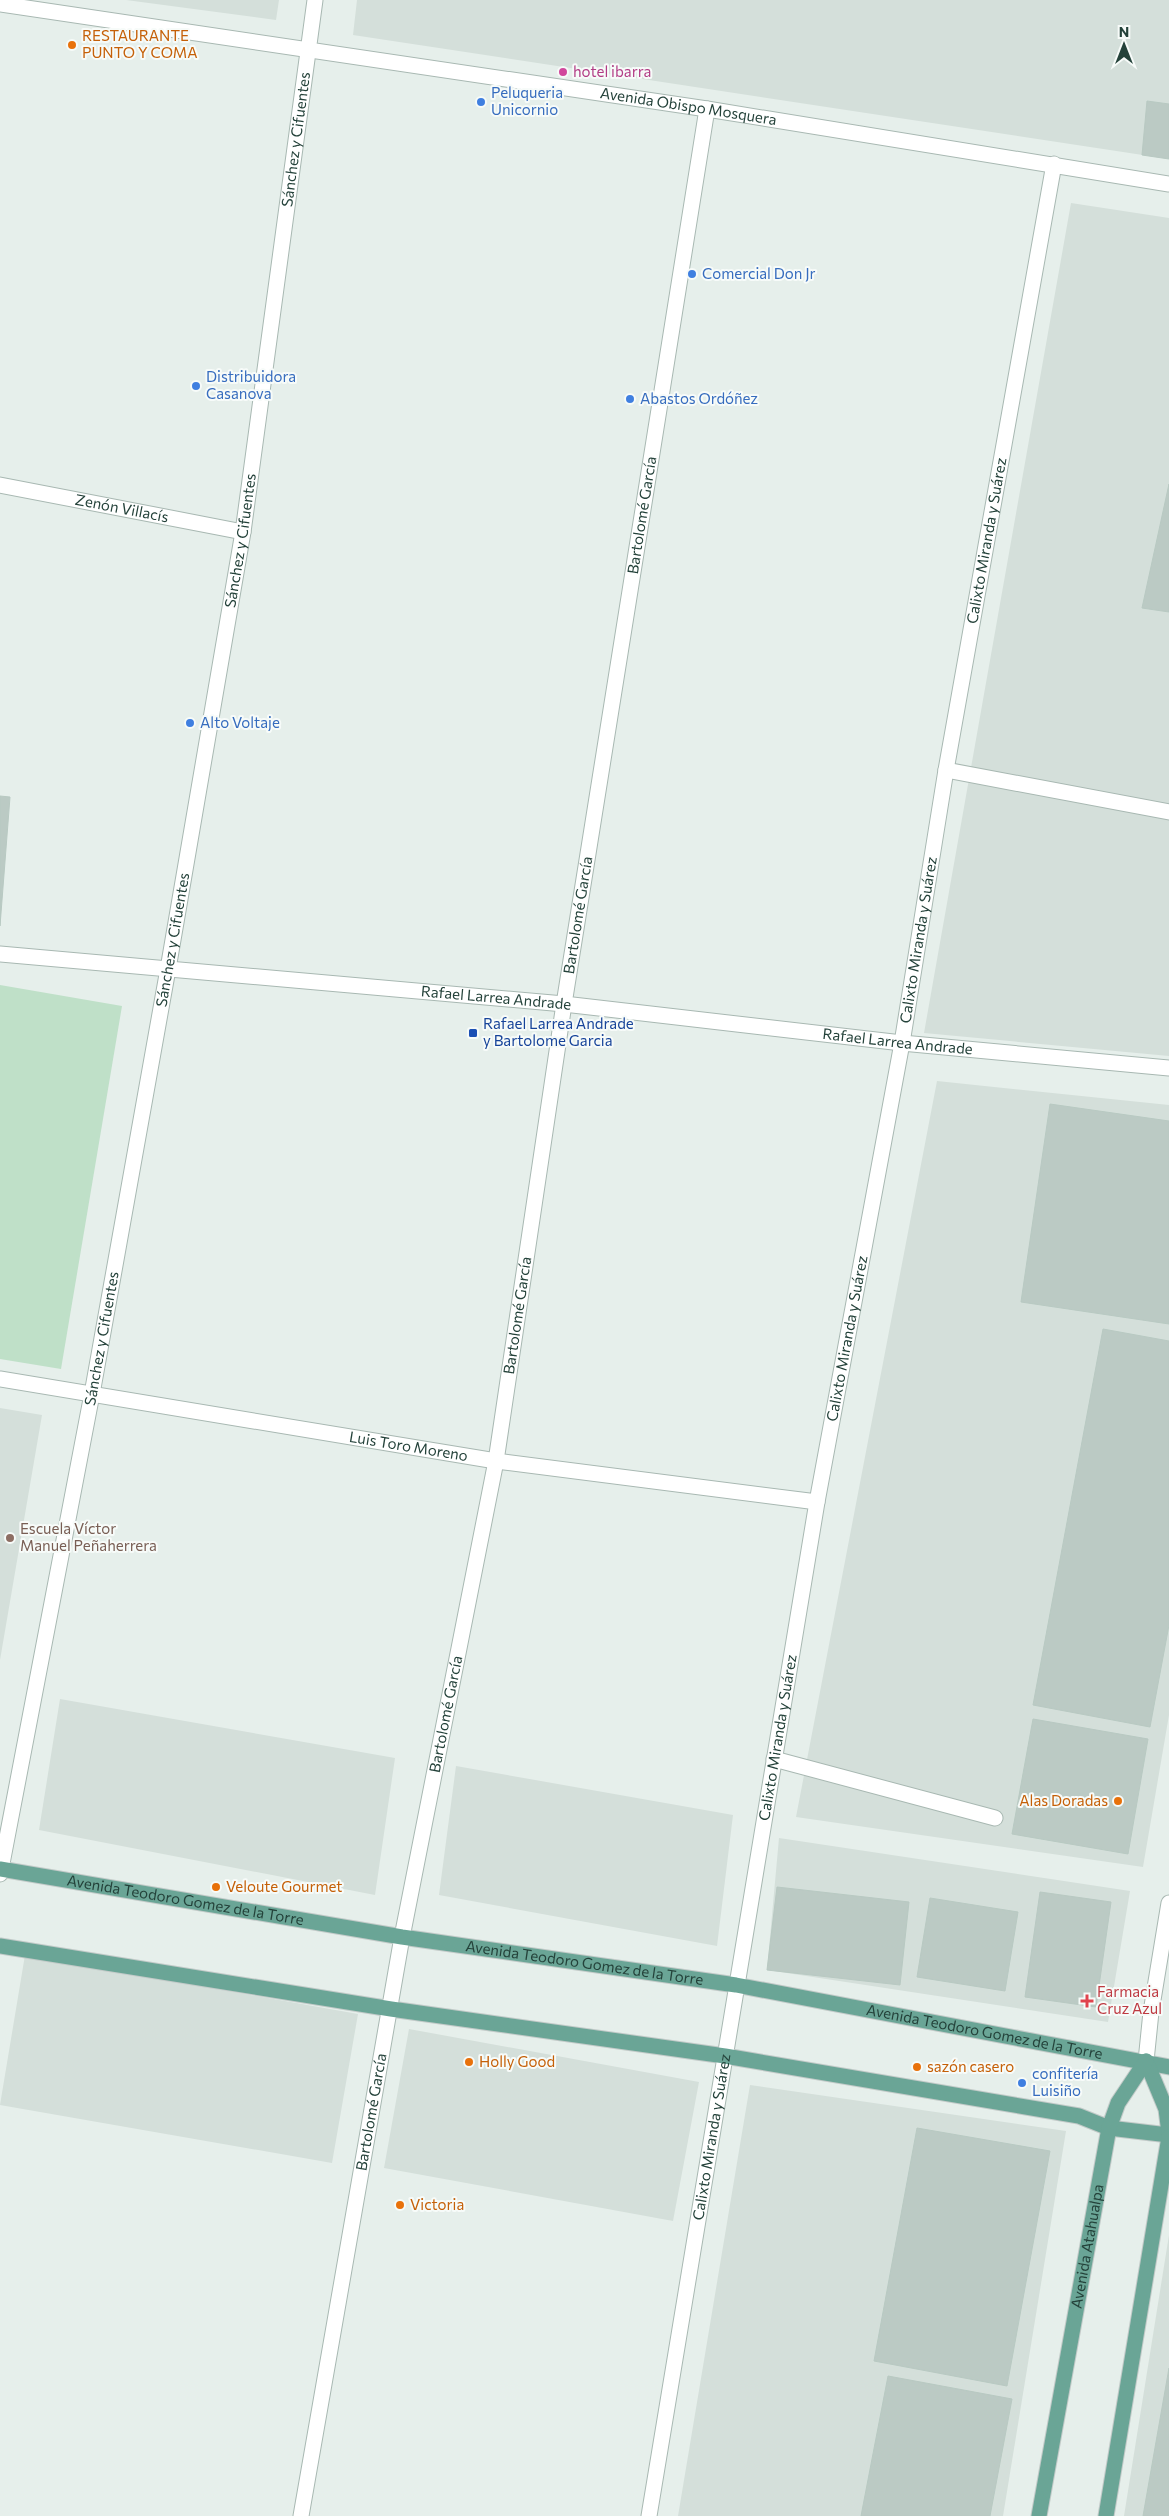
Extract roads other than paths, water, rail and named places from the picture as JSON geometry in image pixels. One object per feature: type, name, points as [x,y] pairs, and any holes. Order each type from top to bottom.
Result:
[{"type":"main road","name":"Avenida Teodoro Gomez de la Torre","points":[[0,1870],[402,1937],[736,1986],[1169,2066]]},
{"type":"main road","points":[[0,1946],[391,2009],[725,2056],[1079,2116],[1109,2128],[1169,2135]]},
{"type":"main road","name":"Avenida Atahualpa","points":[[1038,2516],[1109,2128],[1118,2103],[1146,2061]]},
{"type":"main road","points":[[1106,2516],[1169,2135],[1166,2109],[1146,2061]]},
{"type":"street","name":"Sánchez y Cifuentes","points":[[0,1870],[92,1394],[168,969],[243,532],[315,0]]},
{"type":"street","name":"Avenida Obispo Mosquera","points":[[0,4],[308,48],[707,109],[1169,184]]},
{"type":"street","name":"Bartolomé García","points":[[301,2516],[391,2009],[402,1937],[496,1461],[564,1004],[707,109]]},
{"type":"street","name":"Calixto Miranda y Suárez","points":[[648,2516],[817,1502],[902,1043],[946,770],[1054,164]]},
{"type":"street","name":"Zenón Villacís","points":[[0,486],[243,532]]},
{"type":"street","points":[[946,770],[1169,812]]},
{"type":"street","name":"Rafael Larrea Andrade","points":[[0,954],[564,1004],[902,1043],[1169,1068]]},
{"type":"street","name":"Luis Toro Moreno","points":[[0,1379],[496,1461],[817,1502]]},
{"type":"street","points":[[774,1759],[995,1818]]},
{"type":"street","points":[[1146,2061],[1151,2012],[1169,1903]]},
{"type":"place","name":"RESTAURANTE PUNTO Y COMA","points":[[72,45]]},
{"type":"place","name":"hotel ibarra","points":[[563,72]]},
{"type":"place","name":"Peluqueria Unicornio","points":[[481,102]]},
{"type":"place","name":"Comercial Don Jr","points":[[692,274]]},
{"type":"place","name":"Distribuidora Casanova","points":[[196,386]]},
{"type":"place","name":"Abastos Ordóñez","points":[[630,399]]},
{"type":"place","name":"Alto Voltaje","points":[[190,723]]},
{"type":"place","name":"Rafael Larrea Andrade y Bartolome Garcia","points":[[473,1033]]},
{"type":"place","name":"Escuela Víctor Manuel Peñaherrera","points":[[10,1538]]},
{"type":"place","name":"Alas Doradas","points":[[1118,1801]]},
{"type":"place","name":"Veloute Gourmet","points":[[216,1887]]},
{"type":"place","name":"Farmacia Cruz Azul","points":[[1087,2001]]},
{"type":"place","name":"Holly Good","points":[[469,2062]]},
{"type":"place","name":"sazón casero","points":[[917,2067]]},
{"type":"place","name":"confitería Luisiño","points":[[1022,2083]]},
{"type":"place","name":"Victoria","points":[[400,2205]]}]
